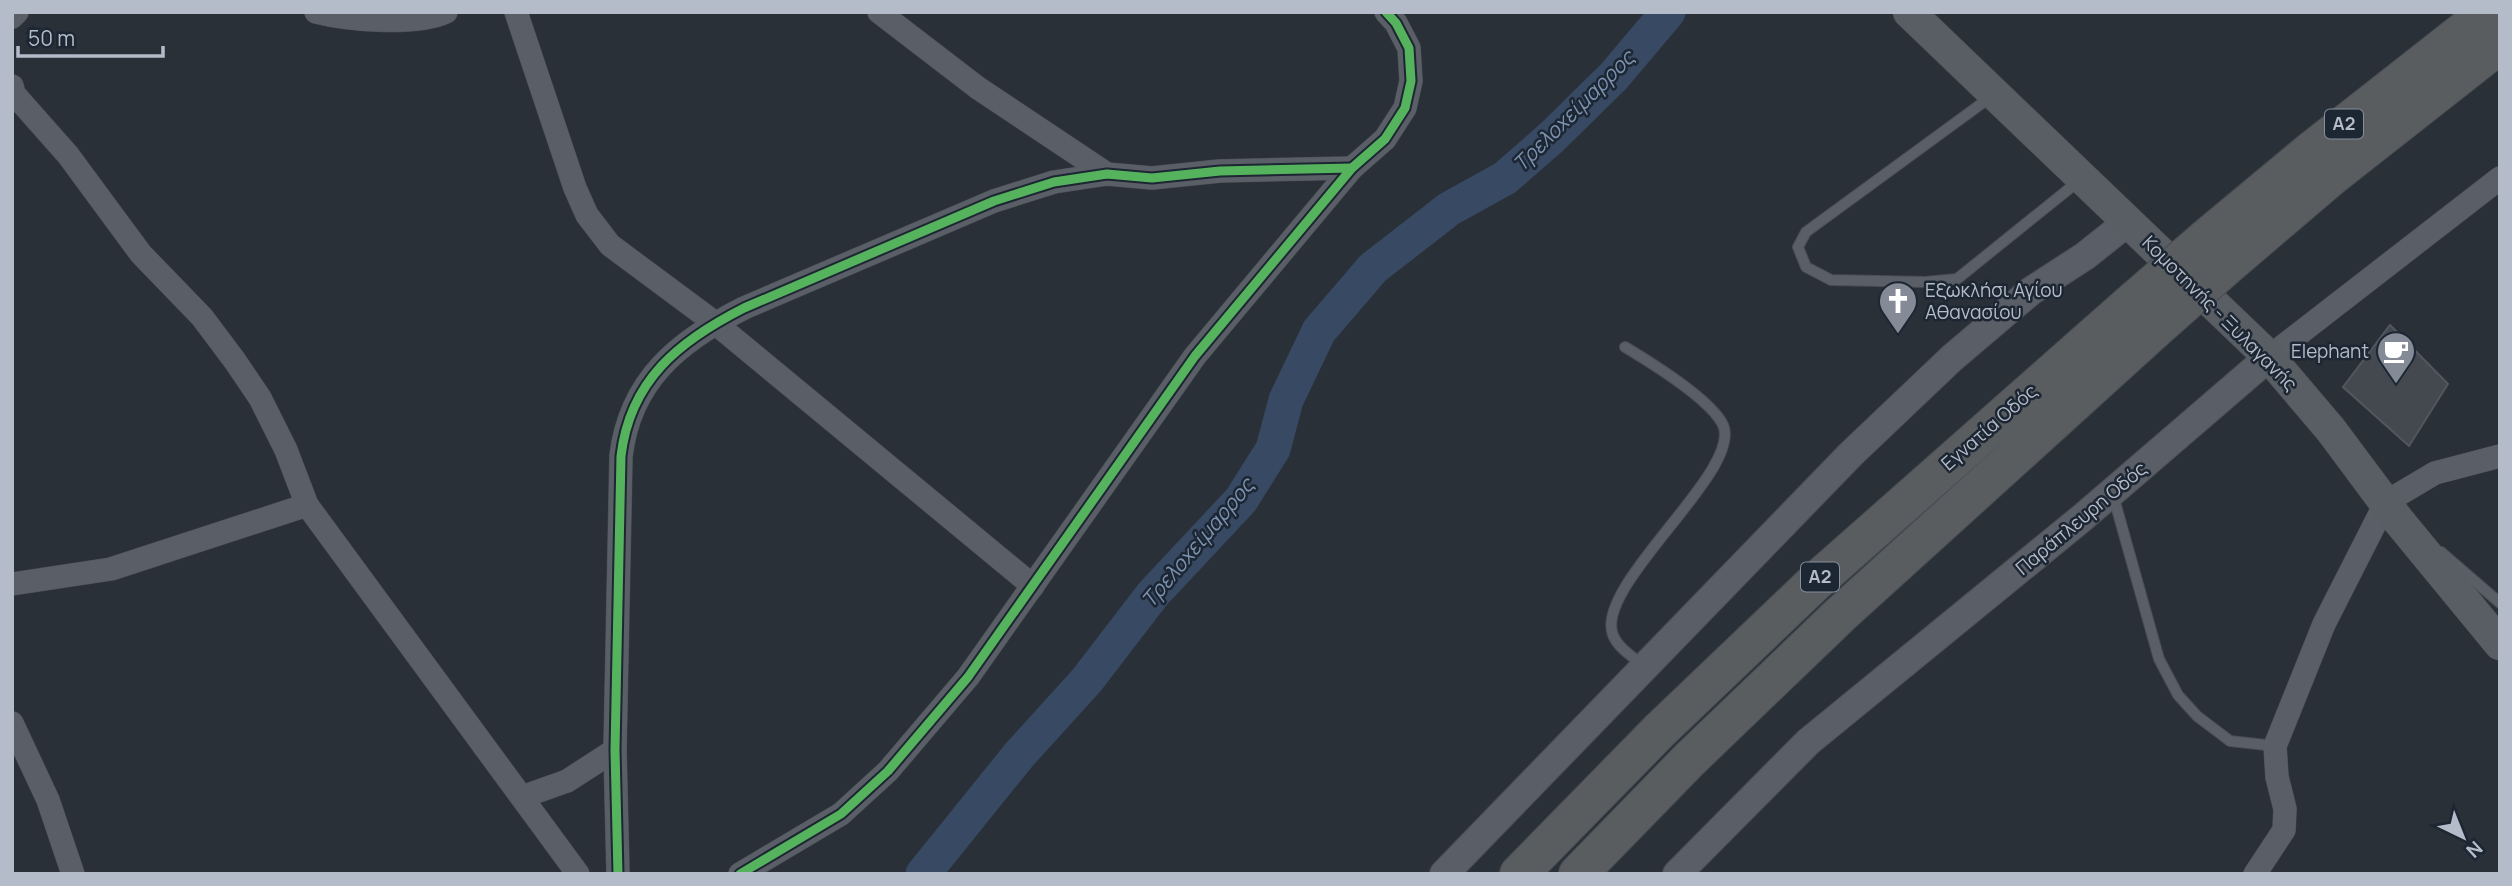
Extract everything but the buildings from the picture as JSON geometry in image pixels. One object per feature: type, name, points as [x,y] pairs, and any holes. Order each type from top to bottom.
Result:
[{"type":"highway","name":"Εγνατία Οδός","points":[[1519,874],[1659,731],[1813,584],[2149,310],[2217,251],[2311,151],[2488,12]]},
{"type":"highway","name":"Εγνατία Οδός","points":[[2217,251],[2332,176],[2500,44]]},
{"type":"highway","name":"Εγνατία Οδός","points":[[1578,874],[1689,760],[2149,310]]},
{"type":"main road","name":"Κομοτηνής - Ξυλαγανής","points":[[1909,12],[2269,358],[2331,430],[2392,511],[2500,644]]},
{"type":"street","points":[[12,17],[17,12]]},
{"type":"street","points":[[316,12],[344,19],[394,20],[446,12]]},
{"type":"street","points":[[516,12],[587,215],[610,245],[715,323],[1033,586]]},
{"type":"street","points":[[878,12],[978,88],[1107,174]]},
{"type":"street","points":[[740,874],[841,814],[888,771],[968,677],[1195,356],[1353,168],[1385,139],[1405,108],[1411,81],[1409,48],[1396,23],[1386,12]]},
{"type":"street","points":[[13,92],[68,155],[141,254],[202,317],[235,361],[260,398],[286,450],[307,505],[578,874]]},
{"type":"street","points":[[618,874],[615,750],[623,433],[635,401],[650,378],[675,352],[715,323],[994,201],[1054,182],[1107,174],[1152,178],[1220,171],[1353,168]]},
{"type":"street","name":"Παράπλευρη Οδός","points":[[1676,874],[1808,742],[2112,492],[2269,358],[2500,178]]},
{"type":"street","points":[[1444,874],[1851,454],[1952,358],[2031,291],[2085,256],[2129,221]]},
{"type":"street","points":[[2255,874],[2284,830],[2285,809],[2277,776],[2275,746],[2324,624],[2392,511],[2435,472],[2500,456]]},
{"type":"street","points":[[12,584],[111,569],[307,505]]},
{"type":"street","points":[[12,723],[48,800],[73,874]]},
{"type":"street","points":[[522,797],[567,781],[615,750]]},
{"type":"lane","points":[[1994,94],[1807,232],[1798,247],[1806,267],[1832,280],[1934,282],[1957,279],[2082,178]]},
{"type":"lane","points":[[1625,347],[1660,368],[1706,405],[1722,422],[1727,440],[1723,452],[1700,487],[1638,570],[1617,606],[1612,620],[1613,634],[1622,647],[1645,667]]},
{"type":"lane","points":[[2112,492],[2159,659],[2178,695],[2197,716],[2230,741],[2275,746]]},
{"type":"lane","points":[[2392,511],[2460,566],[2500,603]]},
{"type":"waterway","name":"Τρελοχείμαρρος","points":[[923,874],[1019,755],[1087,680],[1153,594],[1241,500],[1273,449],[1286,400],[1319,331],[1373,268],[1449,209],[1505,178],[1552,137],[1614,76],[1668,12]]},
{"type":"cycle path","points":[[740,874],[841,814],[888,771],[968,677],[1195,356],[1352,168],[1385,139],[1405,108],[1411,81],[1409,48],[1396,23],[1386,12]]},
{"type":"cycle path","points":[[618,874],[615,750],[621,456],[626,429],[635,405],[647,384],[679,349],[744,308],[994,201],[1054,182],[1107,174],[1152,178],[1220,171],[1352,168]]},
{"type":"place","name":"Εξωκλήσι Αγίου Αθανασίου","points":[[1898,335]]},
{"type":"place","name":"Elephant","points":[[2396,385]]}]
